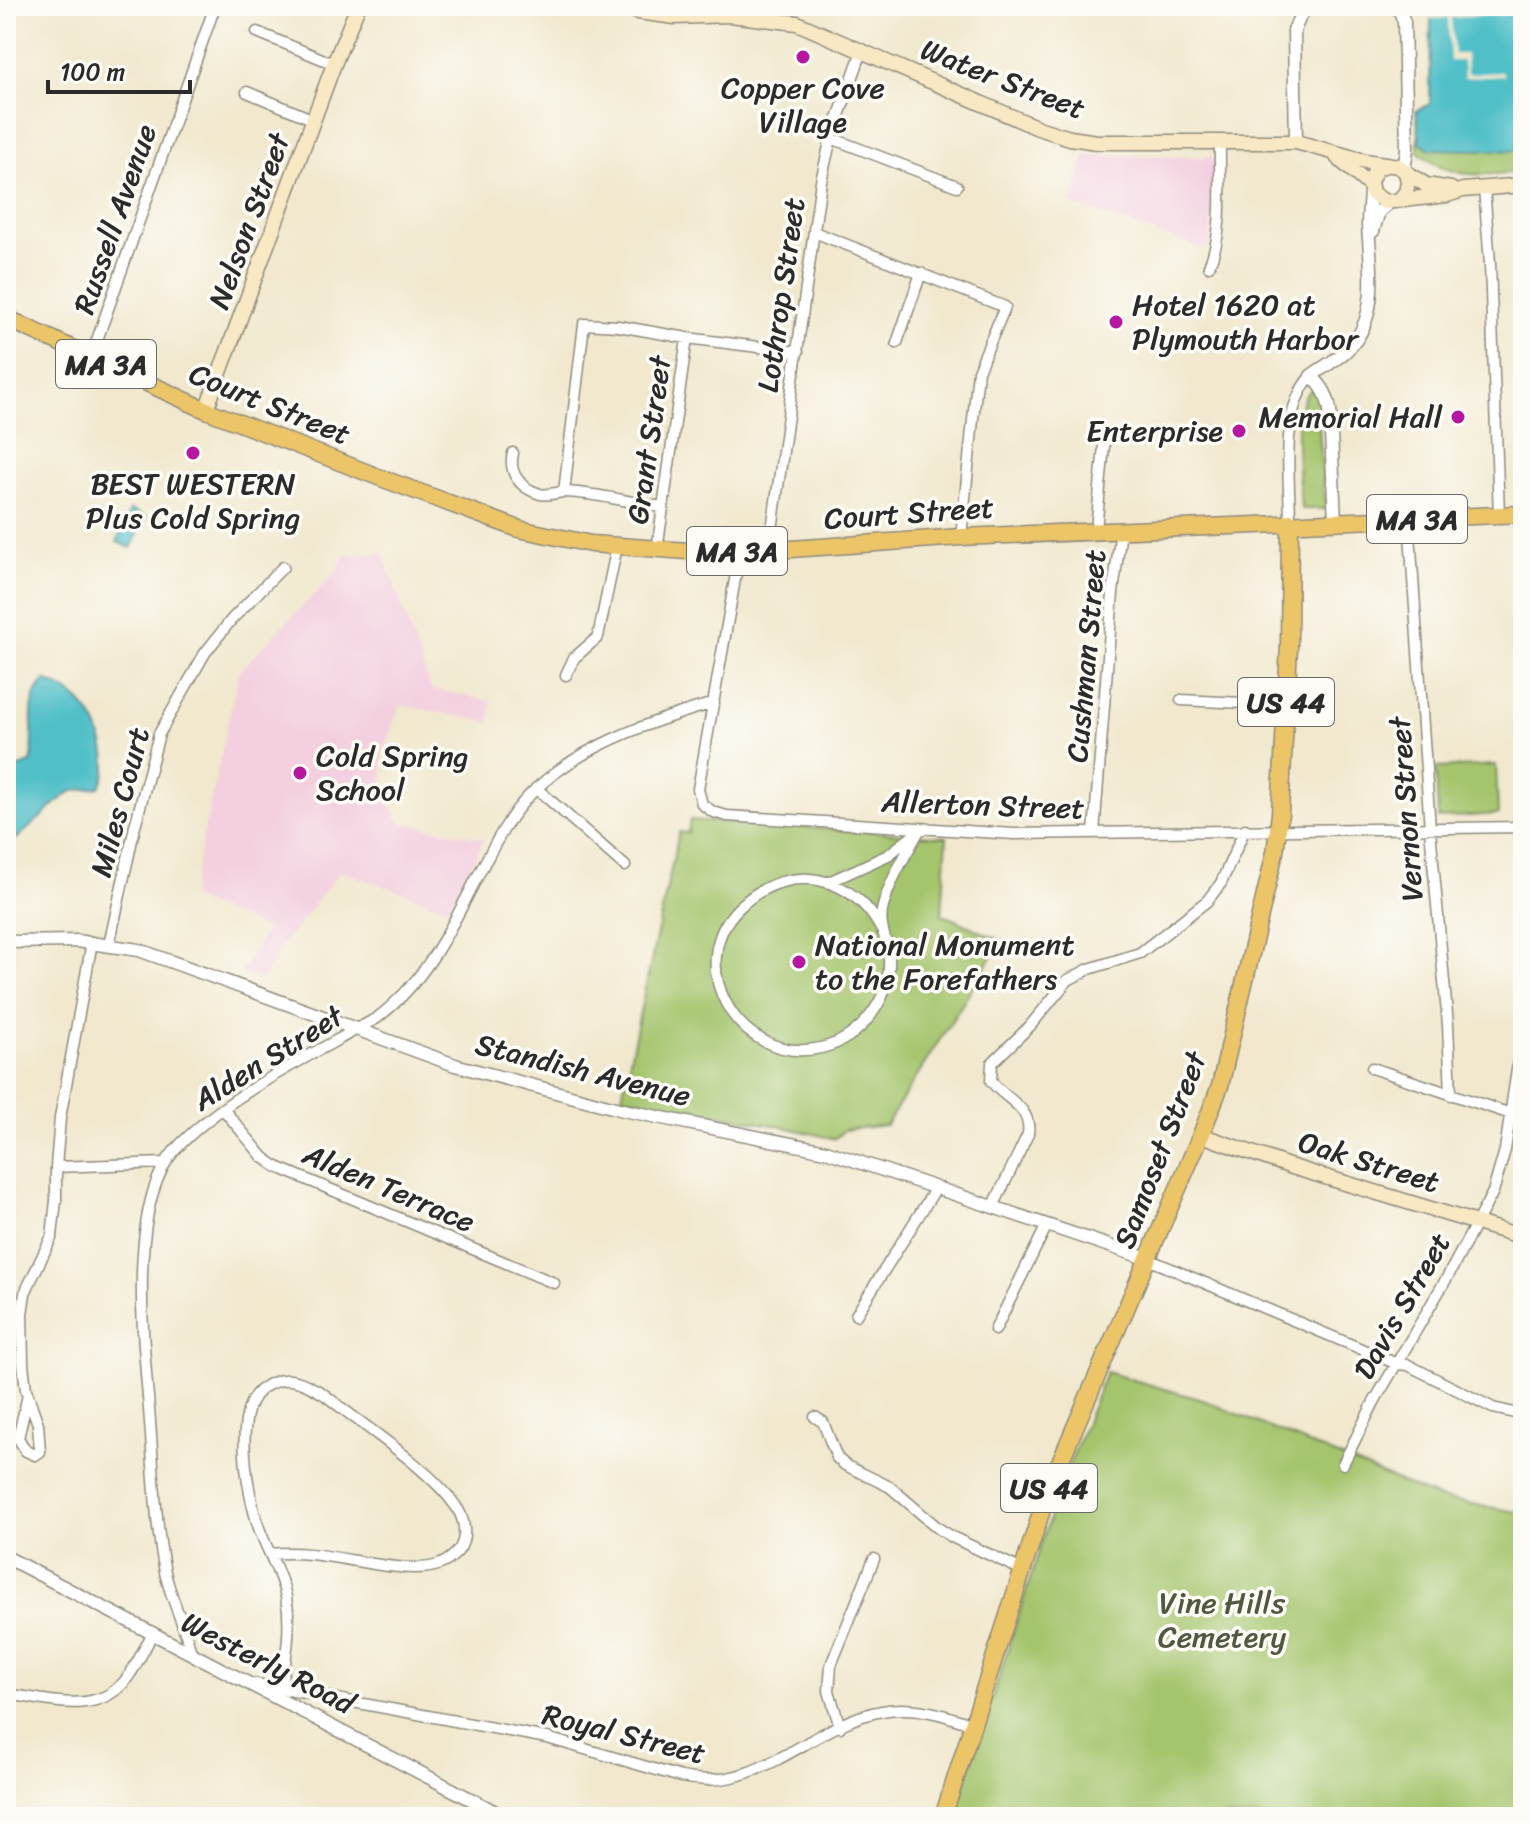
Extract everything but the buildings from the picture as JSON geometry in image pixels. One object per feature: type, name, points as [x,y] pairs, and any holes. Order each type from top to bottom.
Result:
[{"type":"main road","name":"Nelson Street","points":[[206,410],[358,6]]},
{"type":"main road","name":"Water Street","points":[[622,6],[642,13],[675,17],[730,15],[777,19],[812,28],[1001,112],[1070,138],[1097,142],[1296,142],[1375,163],[1388,163]]},
{"type":"main road","name":"Water Street","points":[[1327,150],[1349,165],[1370,187]]},
{"type":"main road","points":[[1463,190],[1426,185],[1388,163],[1373,171],[1370,187],[1375,197],[1394,201],[1447,195],[1463,190],[1523,185]]},
{"type":"main road","points":[[1394,201],[1408,188],[1405,172]]},
{"type":"main road","name":"Court Street","points":[[6,318],[206,410],[507,525],[544,536],[617,546],[657,550],[769,551],[1096,530],[1523,514]]},
{"type":"main road","name":"Samoset Street","points":[[943,1817],[1050,1485],[1201,1135],[1226,1063],[1262,913],[1278,829],[1286,705],[1290,522]]},
{"type":"main road","name":"Oak Street","points":[[1201,1135],[1289,1166],[1523,1237]]},
{"type":"main road","name":"Samoset Street","points":[[931,1817],[965,1735],[973,1725]]},
{"type":"street","name":"Russell Avenue","points":[[91,357],[215,6]]},
{"type":"street","points":[[1296,142],[1294,31],[1308,6]]},
{"type":"street","points":[[1396,6],[1404,22],[1405,172]]},
{"type":"street","points":[[257,32],[334,64]]},
{"type":"street","name":"Lothrop Street","points":[[769,551],[821,181],[831,138],[862,51]]},
{"type":"street","points":[[247,92],[314,120]]},
{"type":"street","points":[[831,138],[957,186]]},
{"type":"street","points":[[1209,266],[1218,231],[1220,142]]},
{"type":"street","points":[[1290,522],[1289,423],[1296,398],[1311,376],[1353,344],[1366,319],[1371,283],[1371,238],[1368,227],[1370,187]]},
{"type":"street","points":[[1484,188],[1490,263],[1499,515]]},
{"type":"street","points":[[1371,238],[1379,211],[1394,201]]},
{"type":"street","points":[[814,232],[1005,307],[978,371],[961,537]]},
{"type":"street","points":[[897,343],[921,273]]},
{"type":"street","points":[[564,492],[584,324],[618,326],[798,352]]},
{"type":"street","name":"Grant Street","points":[[657,550],[687,338]]},
{"type":"street","points":[[1311,376],[1327,395],[1330,410],[1335,521]]},
{"type":"street","points":[[1096,530],[1105,435]]},
{"type":"street","points":[[513,453],[510,464],[520,483],[542,495],[564,492],[663,507]]},
{"type":"street","name":"Vernon Street","points":[[1409,519],[1451,1095]]},
{"type":"street","name":"Cushman Street","points":[[1094,833],[1121,530]]},
{"type":"street","points":[[566,675],[574,658],[598,637],[617,546]]},
{"type":"street","name":"Allerton Street","points":[[740,551],[698,789],[704,808],[727,816],[1014,834],[1523,827]]},
{"type":"street","name":"Miles Court","points":[[109,945],[159,734],[205,653],[232,619],[283,567]]},
{"type":"street","points":[[1181,700],[1286,705]]},
{"type":"street","name":"Alden Street","points":[[191,1653],[166,1576],[159,1537],[141,1310],[141,1267],[148,1218],[165,1163],[193,1133],[252,1089],[396,1004],[418,980],[451,929],[506,826],[536,788],[626,731],[714,703]]},
{"type":"street","points":[[536,788],[625,866]]},
{"type":"street","points":[[829,882],[888,855],[920,829]]},
{"type":"street","points":[[881,929],[884,902],[891,883],[920,829]]},
{"type":"street","points":[[993,1207],[1028,1134],[1029,1124],[1022,1108],[991,1081],[992,1063],[1030,1026],[1068,980],[1089,969],[1140,953],[1207,901],[1221,883],[1245,829]]},
{"type":"street","points":[[799,880],[829,882],[849,890],[873,914],[881,929],[889,959],[884,994],[874,1011],[850,1035],[835,1044],[801,1050],[784,1048],[751,1035],[725,1004],[719,989],[716,960],[724,929],[738,908],[769,887],[799,880]]},
{"type":"street","name":"Standish Avenue","points":[[6,942],[92,942],[152,954],[455,1065],[623,1110],[826,1151],[1148,1259]]},
{"type":"street","points":[[28,1395],[18,1438],[26,1451],[35,1455],[40,1452],[41,1445],[28,1395],[21,1337],[22,1314],[25,1293],[52,1236],[60,1118],[92,942]]},
{"type":"street","name":"Davis Street","points":[[1343,1464],[1374,1402],[1479,1222],[1500,1175],[1523,1029]]},
{"type":"street","points":[[1372,1068],[1523,1118]]},
{"type":"street","name":"Alden Terrace","points":[[224,1110],[263,1157],[277,1167],[554,1283]]},
{"type":"street","points":[[56,1167],[165,1163]]},
{"type":"street","points":[[856,1315],[936,1188]]},
{"type":"street","points":[[995,1330],[1047,1225]]},
{"type":"street","points":[[1148,1259],[1397,1364],[1408,1365],[1493,1408],[1523,1415]]},
{"type":"street","points":[[270,1554],[296,1551],[411,1568],[438,1566],[447,1562],[462,1545],[464,1524],[455,1505],[426,1475],[325,1395],[305,1383],[286,1378],[259,1390],[249,1402],[245,1434],[252,1502],[259,1528],[287,1599],[288,1646],[280,1689]]},
{"type":"street","points":[[815,1417],[823,1422],[837,1458],[845,1465],[890,1487],[952,1537],[1022,1570]]},
{"type":"street","name":"Westerly Road","points":[[6,1557],[505,1817]]},
{"type":"street","points":[[840,1727],[829,1691],[831,1665],[874,1559]]},
{"type":"street","points":[[6,1694],[68,1703],[99,1700],[114,1693],[128,1678],[153,1633]]},
{"type":"street","name":"Royal Street","points":[[251,1683],[547,1738],[679,1777],[703,1781],[721,1780],[752,1771],[870,1713],[904,1708],[929,1711],[973,1725]]},
{"type":"shaded area","points":[[1085,155],[1215,157],[1210,247],[1204,249],[1071,204]]},
{"type":"shaded area","name":"Cold Spring School","points":[[383,553],[431,689],[491,701],[490,722],[400,705],[382,753],[384,793],[400,822],[485,839],[448,908],[340,871],[281,947],[262,980],[241,973],[267,929],[190,898],[239,671],[339,569],[342,556]]},
{"type":"green space","points":[[1523,113],[1523,172],[1481,175],[1456,172],[1443,168],[1418,152],[1418,137],[1488,133]]},
{"type":"green space","points":[[1314,388],[1321,396],[1322,406],[1317,410],[1327,509],[1301,509],[1298,424],[1300,408],[1306,395]]},
{"type":"green space","points":[[1496,765],[1498,814],[1438,818],[1436,768]]},
{"type":"green space","points":[[690,820],[947,837],[942,914],[1002,941],[886,1125],[844,1130],[835,1139],[622,1096],[679,832],[688,833]]},
{"type":"green space","name":"Vine Hills Cemetery","points":[[1106,1372],[1206,1401],[1438,1498],[1523,1513],[1523,1817],[954,1817],[1056,1498]]},
{"type":"water","points":[[1427,6],[1523,6],[1523,151],[1430,149],[1420,142],[1416,111],[1430,104],[1431,19]]},
{"type":"water","points":[[130,510],[146,517],[131,548],[117,542]]},
{"type":"water","points":[[46,680],[75,697],[95,723],[105,756],[104,778],[99,787],[73,791],[62,798],[13,842],[6,858],[6,766],[20,767],[31,763],[32,710],[38,689]]},
{"type":"pier","points":[[1423,6],[1519,6],[1523,30],[1514,14],[1451,18],[1454,54],[1466,54],[1467,74],[1503,72],[1503,76],[1464,78],[1463,61],[1450,61],[1448,18],[1427,19]]},
{"type":"place","name":"Copper Cove Village","points":[[803,57]]},
{"type":"place","name":"Hotel 1620 at Plymouth Harbor","points":[[1116,322]]},
{"type":"place","name":"Memorial Hall","points":[[1458,417]]},
{"type":"place","name":"Enterprise","points":[[1239,431]]},
{"type":"place","name":"BEST WESTERN Plus Cold Spring","points":[[193,453]]},
{"type":"place","name":"Cold Spring School","points":[[300,773]]},
{"type":"place","name":"National Monument to the Forefathers","points":[[799,962]]}]
